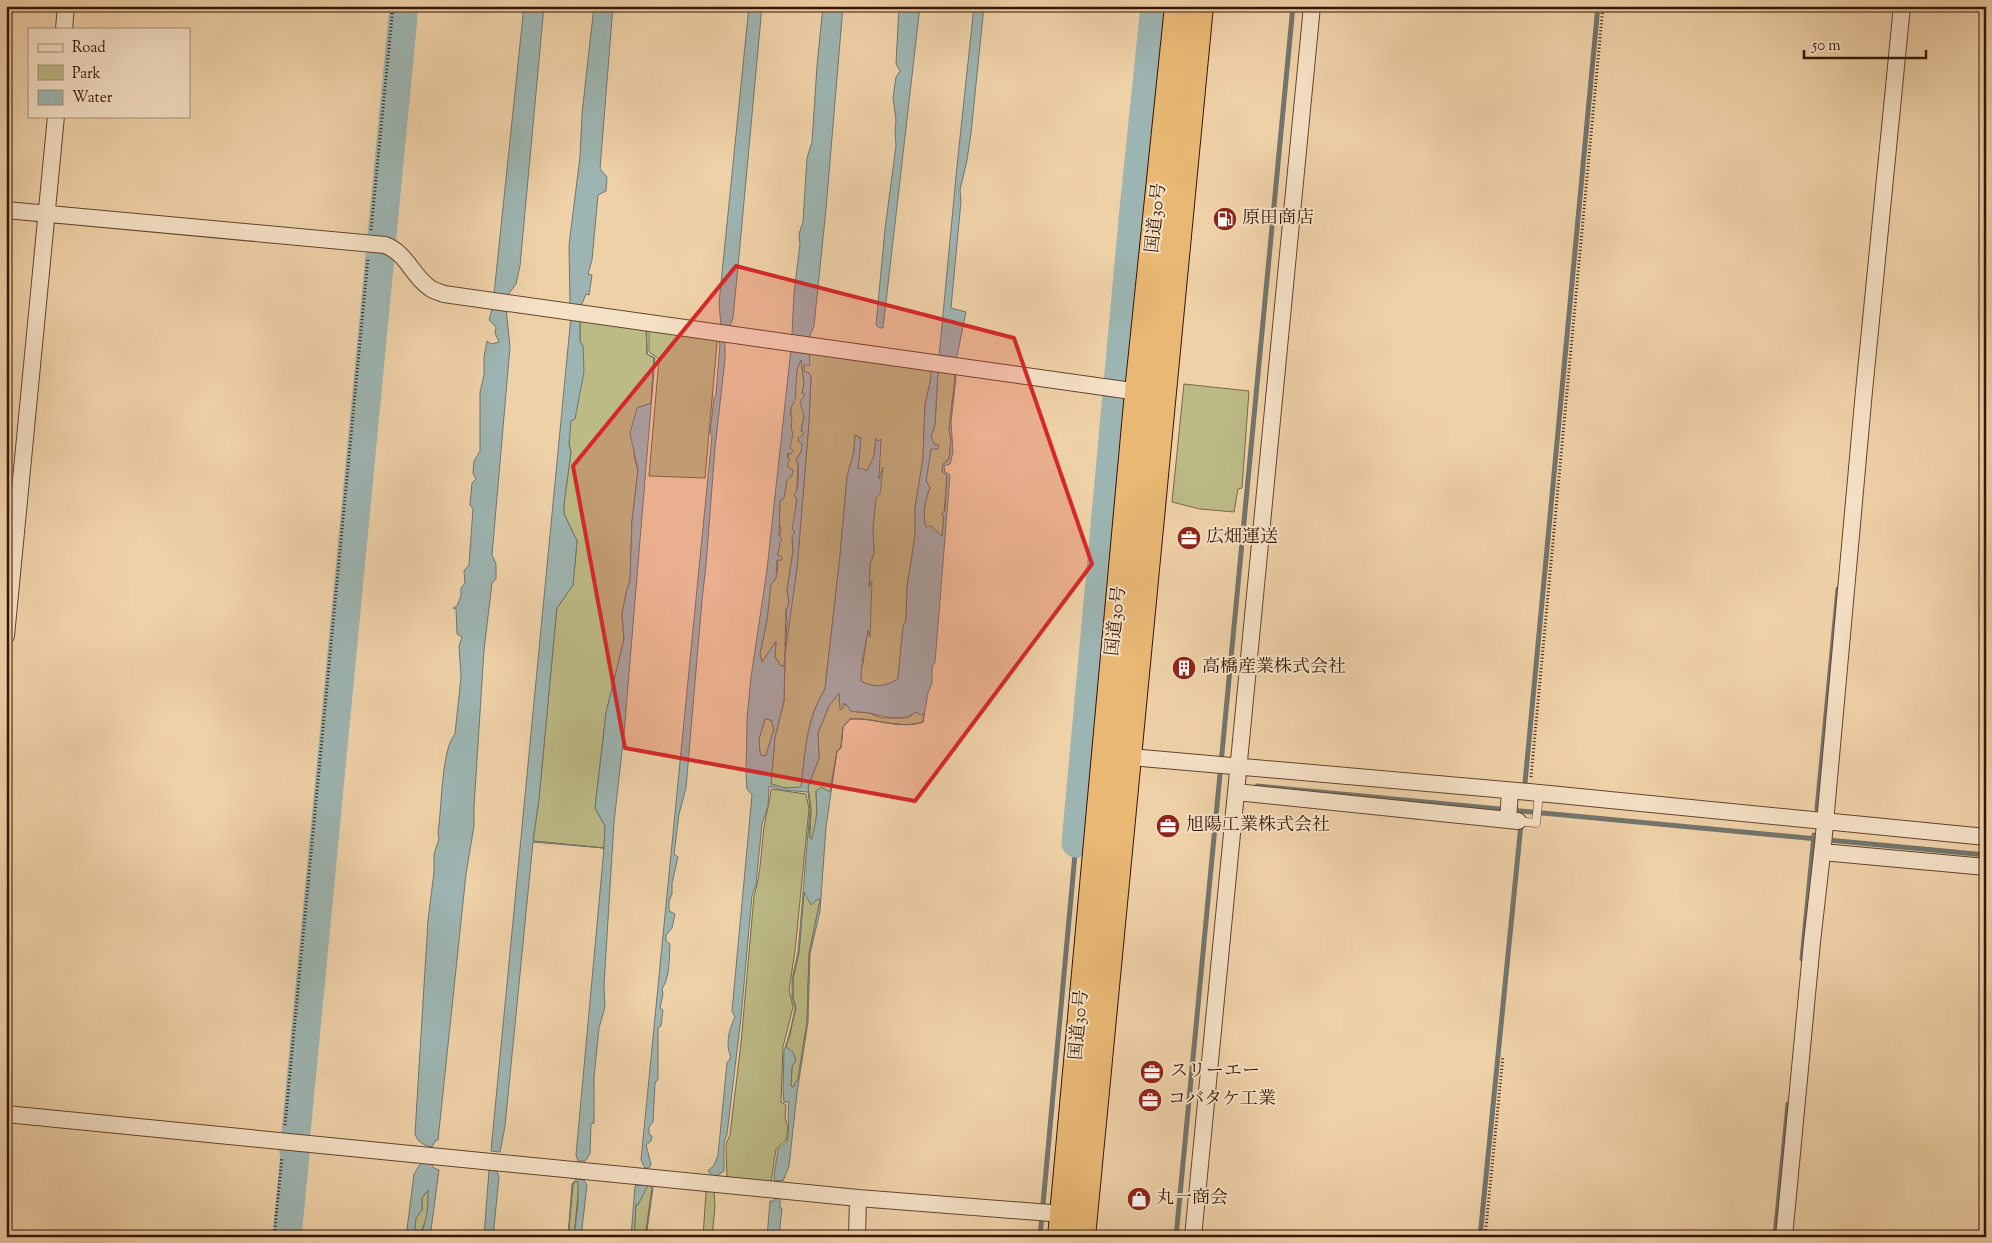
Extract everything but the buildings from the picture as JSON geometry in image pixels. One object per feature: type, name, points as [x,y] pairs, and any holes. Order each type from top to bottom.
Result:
[{"type":"highway","name":"国道30号","points":[[1082,1237],[1143,392],[1178,6]]},
{"type":"highway","name":"国道30号","points":[[1143,392],[1200,6]]},
{"type":"highway","name":"国道30号","points":[[1059,1222],[1116,755]]},
{"type":"street","points":[[64,28],[66,6]]},
{"type":"street","points":[[1193,1237],[1232,774],[1312,6]]},
{"type":"street","points":[[1784,1237],[1824,838],[1867,362],[1902,6]]},
{"type":"street","points":[[6,636],[41,214],[56,118]]},
{"type":"street","points":[[6,210],[376,245],[402,255],[422,282],[431,289],[444,294],[1143,392]]},
{"type":"street","points":[[1116,755],[1232,774],[1513,812],[1535,798],[1824,838],[1986,867]]},
{"type":"street","points":[[1232,774],[1513,812]]},
{"type":"street","points":[[1824,838],[1986,837]]},
{"type":"street","points":[[6,1114],[858,1198],[1026,1211],[1059,1222]]},
{"type":"street","points":[[857,1237],[858,1198]]},
{"type":"lane","points":[[1513,812],[1536,823],[1535,798]]},
{"type":"path","points":[[274,1237],[290,1141],[376,245],[393,6]]},
{"type":"path","points":[[1535,798],[1603,6]]},
{"type":"path","points":[[1485,1237],[1503,1056]]},
{"type":"highlighted area","points":[[736,266],[1014,338],[1092,564],[915,801],[625,748],[573,466]]},
{"type":"green space","points":[[580,317],[646,327],[647,354],[654,358],[651,403],[637,408],[634,456],[638,470],[632,521],[630,581],[622,614],[624,639],[606,713],[595,808],[605,826],[604,848],[533,841],[539,799],[557,608],[573,585],[577,541],[564,514],[564,504],[571,452],[569,430],[583,347],[580,341]]},
{"type":"green space","points":[[649,327],[716,337],[705,478],[649,476],[659,359],[649,352]]},
{"type":"green space","points":[[808,352],[931,368],[931,378],[925,405],[923,459],[915,508],[915,535],[907,588],[906,620],[903,627],[898,679],[880,686],[870,685],[861,681],[861,669],[868,629],[870,564],[874,553],[873,528],[881,440],[878,441],[876,439],[874,456],[867,472],[858,469],[861,438],[855,435],[854,451],[847,477],[825,689],[810,725],[801,788],[785,788],[771,784],[775,737],[784,701],[785,661],[784,666],[781,666],[775,657],[776,642],[762,662],[760,654],[767,620],[771,584],[776,578],[777,560],[782,560],[777,555],[780,546],[778,543],[781,529],[779,523],[780,501],[784,498],[789,467],[787,466],[791,436],[791,408],[796,393],[797,369],[801,360],[804,384],[802,393],[805,393],[804,417],[801,431],[804,431],[801,452],[796,460],[798,462],[795,532],[792,540],[793,551],[787,590],[789,603],[786,610],[785,646],[797,568],[809,422],[811,376],[804,371]]},
{"type":"green space","points":[[938,371],[954,371],[955,378],[949,429],[951,440],[949,459],[943,464],[942,471],[947,476],[942,537],[926,528],[924,518],[925,503],[930,488],[926,481],[931,449],[938,445],[935,445],[931,437],[935,424]]},
{"type":"green space","points":[[1184,384],[1249,391],[1242,488],[1238,489],[1234,512],[1200,509],[1172,502]]},
{"type":"green space","points":[[840,692],[839,701],[857,712],[869,713],[882,718],[907,718],[916,712],[924,712],[923,722],[905,725],[850,719],[843,727],[841,748],[837,751],[830,793],[816,791],[817,813],[813,839],[810,838],[811,810],[808,787],[819,758],[818,733],[829,706]]},
{"type":"green space","points":[[765,719],[771,720],[774,729],[766,755],[763,756],[760,754],[759,739]]},
{"type":"green space","points":[[771,789],[806,794],[809,809],[795,951],[789,990],[793,1007],[783,1047],[781,1102],[786,1105],[785,1118],[788,1128],[786,1140],[776,1149],[771,1182],[727,1177],[726,1144],[730,1135],[741,1043],[754,896]]},
{"type":"green space","points":[[804,891],[820,900],[809,954],[807,1022],[798,1079],[793,1087],[791,1086],[792,1067],[796,1060],[786,1047],[796,1008],[793,998],[793,979],[799,952]]},
{"type":"green space","points":[[576,1181],[579,1183],[574,1237],[568,1237],[573,1184]]},
{"type":"green space","points":[[647,1185],[650,1185],[652,1188],[645,1237],[634,1237],[636,1203],[638,1204]]},
{"type":"green space","points":[[429,1189],[427,1217],[419,1237],[415,1228],[416,1218],[422,1210],[422,1198]]},
{"type":"green space","points":[[714,1191],[715,1207],[712,1237],[703,1237],[706,1192]]},
{"type":"water","points":[[524,6],[544,6],[520,266],[516,284],[507,296],[494,294]]},
{"type":"water","points":[[594,6],[613,6],[600,169],[607,177],[606,191],[598,195],[592,260],[588,274],[592,275],[589,295],[586,294],[581,306],[570,304],[569,245],[580,157],[582,114]]},
{"type":"water","points":[[749,6],[762,6],[733,318],[729,328],[721,326],[719,303]]},
{"type":"water","points":[[823,6],[843,6],[826,209],[814,326],[809,338],[798,337],[792,334],[794,293],[800,244],[799,234],[803,222],[807,158],[812,142]]},
{"type":"water","points":[[899,6],[920,6],[883,328],[879,328],[876,325],[885,229],[896,146],[896,120],[893,98],[896,77],[900,71],[896,64]]},
{"type":"water","points":[[974,6],[984,6],[971,133],[960,190],[961,201],[951,308],[966,312],[956,361],[939,357]]},
{"type":"water","points":[[493,306],[506,308],[510,347],[492,555],[496,564],[496,579],[492,583],[484,650],[474,826],[466,874],[438,1140],[435,1141],[432,1147],[421,1143],[415,1134],[428,920],[434,872],[434,854],[439,839],[438,832],[445,766],[450,742],[455,734],[461,677],[459,646],[462,637],[457,634],[456,609],[453,608],[457,606],[461,596],[461,588],[465,583],[464,571],[469,565],[473,509],[470,505],[472,483],[476,479],[473,473],[474,461],[480,451],[480,392],[484,375],[484,357],[487,341],[491,344],[499,342],[495,333],[496,327],[489,320]]},
{"type":"water","points":[[571,316],[647,327],[647,354],[646,327],[580,318],[580,341],[583,346],[584,372],[575,419],[571,421],[569,445],[571,452],[564,504],[564,514],[577,541],[573,585],[557,608],[539,799],[533,841],[604,848],[533,842],[505,1126],[500,1152],[491,1151]]},
{"type":"water","points":[[718,339],[725,339],[725,359],[715,448],[686,788],[679,814],[674,854],[678,857],[672,883],[672,894],[669,901],[669,911],[675,914],[672,928],[666,935],[666,941],[670,944],[669,968],[662,989],[663,994],[660,1008],[663,1010],[661,1026],[658,1028],[658,1079],[655,1083],[653,1122],[649,1127],[649,1134],[652,1136],[651,1141],[646,1145],[651,1164],[649,1168],[645,1168],[641,1160],[712,436],[710,433],[714,398],[716,395],[720,344]]},
{"type":"water","points":[[791,349],[900,364],[809,352],[810,365],[804,365],[804,371],[811,376],[809,422],[797,568],[785,655],[784,701],[775,737],[771,784],[785,788],[801,787],[810,724],[825,689],[847,477],[854,451],[855,435],[861,438],[858,469],[862,468],[867,471],[874,456],[876,438],[878,441],[881,439],[879,479],[883,467],[880,494],[876,498],[873,528],[874,553],[870,564],[869,587],[872,580],[870,637],[868,630],[862,662],[861,681],[870,685],[880,686],[898,679],[903,627],[906,620],[907,588],[915,535],[915,508],[923,459],[925,405],[931,378],[930,368],[949,368],[955,371],[956,378],[951,422],[953,452],[950,464],[944,466],[945,472],[950,475],[935,662],[932,667],[932,683],[928,693],[923,722],[924,713],[921,715],[916,712],[899,718],[888,717],[850,711],[848,706],[843,703],[843,708],[840,710],[839,693],[829,706],[818,733],[819,758],[808,787],[811,810],[809,835],[812,839],[817,813],[816,791],[821,787],[830,792],[837,751],[826,827],[820,911],[810,954],[808,1022],[797,1093],[789,1166],[783,1181],[774,1180],[774,1172],[778,1149],[787,1142],[788,1132],[789,1102],[784,1102],[783,1091],[784,1050],[787,1043],[786,1047],[793,1052],[796,1060],[792,1067],[791,1086],[793,1087],[798,1079],[807,1022],[809,954],[820,900],[818,899],[811,905],[804,892],[799,952],[793,979],[793,998],[796,1008],[793,1021],[795,1008],[792,998],[792,979],[798,952],[810,809],[808,792],[782,790],[769,786],[768,806],[762,824],[756,884],[752,896],[741,1017],[727,1134],[724,1143],[724,1171],[712,1176],[708,1171],[714,1165],[718,1155],[727,1063],[731,1057],[728,1047],[729,1037],[735,1017],[732,1011],[752,795],[747,789],[746,776],[747,718],[751,677],[767,570]],"holes":[[[801,360],[804,384],[802,393],[805,394],[800,402],[804,417],[801,431],[803,431],[803,435],[798,438],[798,441],[802,444],[801,452],[796,460],[798,463],[798,480],[794,495],[797,500],[792,530],[795,532],[792,536],[793,551],[787,590],[789,603],[786,610],[784,666],[781,666],[775,657],[776,641],[762,662],[760,654],[767,620],[771,584],[776,578],[777,560],[782,560],[782,557],[777,555],[779,543],[782,540],[779,535],[780,501],[784,498],[787,480],[792,476],[793,470],[787,466],[790,459],[787,458],[788,453],[791,454],[793,451],[790,448],[793,434],[791,427],[792,417],[790,414],[795,400],[797,369]],[[949,369],[954,371],[955,378],[949,429],[951,440],[949,459],[943,464],[942,471],[947,476],[945,511],[942,514],[944,518],[942,536],[931,526],[926,527],[924,518],[925,502],[930,488],[926,481],[931,449],[938,449],[939,445],[935,445],[931,437],[935,424],[938,371]],[[765,719],[771,720],[774,729],[766,755],[762,756],[760,753],[759,739]]]},
{"type":"water","points":[[647,354],[655,358],[624,734],[614,822],[604,985],[605,1007],[599,1028],[594,1077],[594,1123],[591,1124],[590,1154],[585,1161],[578,1161],[576,1155],[604,848],[605,826],[595,808],[606,713],[624,639],[622,614],[630,581],[632,521],[638,470],[630,433],[637,408],[651,403],[654,358]]},
{"type":"water","points":[[428,1159],[434,1168],[439,1170],[430,1237],[406,1237],[414,1174],[421,1163]],"holes":[[[428,1190],[426,1220],[419,1236],[415,1228],[416,1218],[422,1210],[422,1198]]]},
{"type":"water","points":[[489,1170],[497,1171],[499,1177],[493,1237],[484,1237]]},
{"type":"water","points":[[576,1179],[584,1180],[587,1185],[581,1237],[574,1237],[578,1203],[578,1181],[573,1184],[568,1237],[572,1184]]},
{"type":"water","points":[[651,1184],[653,1188],[646,1237],[652,1188],[648,1185],[638,1205],[636,1204],[634,1237],[631,1237],[635,1186]]},
{"type":"water","points":[[775,1198],[780,1198],[780,1208],[782,1208],[779,1237],[767,1237],[770,1201],[774,1201]]},
{"type":"waterway","points":[[287,1237],[295,1154],[293,1148],[404,6]]},
{"type":"waterway","points":[[1076,843],[1134,209],[1155,6]]},
{"type":"waterway","points":[[1176,1237],[1293,6]]},
{"type":"waterway","points":[[1525,783],[1598,6]]},
{"type":"waterway","points":[[1817,809],[1838,589]]},
{"type":"waterway","points":[[1257,786],[1986,855]]},
{"type":"waterway","points":[[1480,1237],[1521,824]]},
{"type":"waterway","points":[[1802,959],[1814,835]]},
{"type":"waterway","points":[[1040,1237],[1076,843]]},
{"type":"waterway","points":[[1775,1237],[1788,1104]]},
{"type":"place","name":"原田商店","points":[[1225,219]]},
{"type":"place","name":"広畑運送","points":[[1189,538]]},
{"type":"place","name":"高橋産業株式会社","points":[[1184,668]]},
{"type":"place","name":"旭陽工業株式会社","points":[[1168,826]]},
{"type":"place","name":"スリーエー","points":[[1152,1072]]},
{"type":"place","name":"コバタケ工業","points":[[1150,1100]]},
{"type":"place","name":"丸一商会","points":[[1139,1199]]}]
